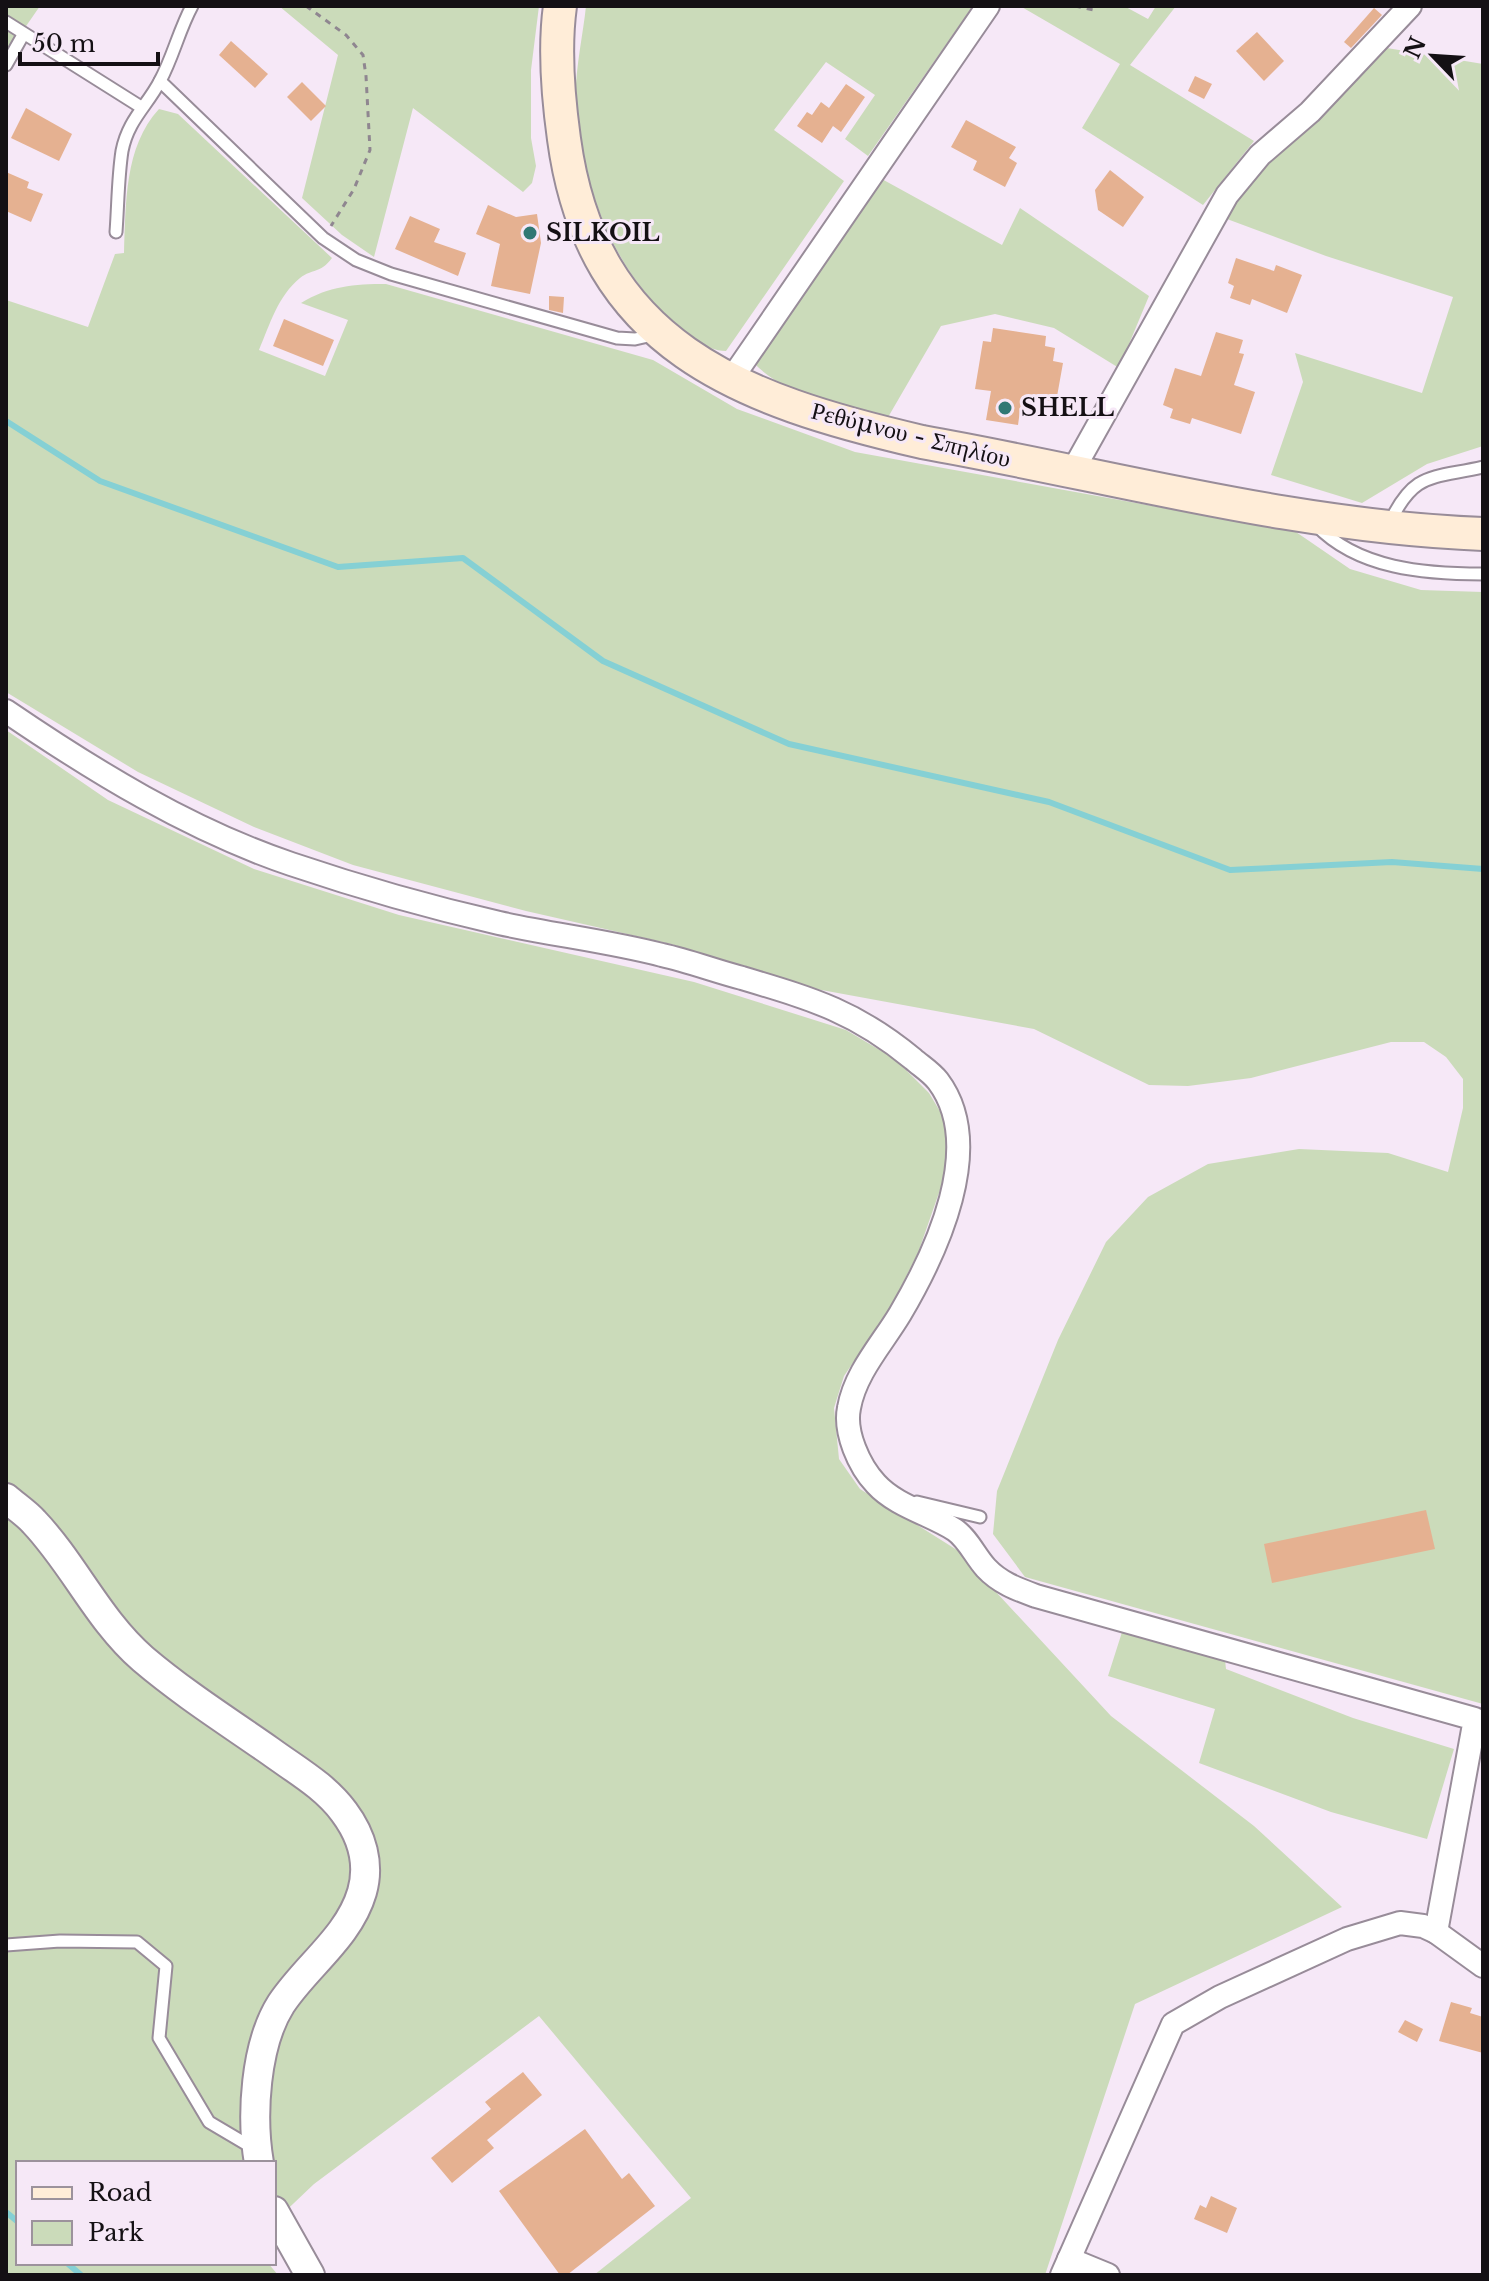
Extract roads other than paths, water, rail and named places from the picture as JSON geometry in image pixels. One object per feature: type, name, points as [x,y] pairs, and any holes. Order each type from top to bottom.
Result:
[{"type":"main road","name":"Ρεθύμνου - Σπηλίου","points":[[560,6],[558,78],[561,114],[569,170],[579,205],[606,268],[659,333],[693,360],[756,394],[867,429],[1306,516],[1387,528],[1483,534]]},
{"type":"street","points":[[730,381],[988,6]]},
{"type":"street","points":[[1072,472],[1227,195],[1260,155],[1310,112],[1410,6]]},
{"type":"street","points":[[6,711],[85,765],[234,843],[355,885],[496,922],[661,955],[818,1001],[850,1015],[886,1037],[937,1079],[953,1108],[958,1132],[959,1161],[950,1200],[927,1262],[902,1310],[855,1384],[847,1413],[852,1444],[875,1483],[893,1497],[959,1532],[1001,1583],[1036,1596],[1475,1719],[1436,1932]]},
{"type":"street","points":[[6,1498],[33,1520],[100,1612],[141,1657],[321,1787],[345,1813],[361,1841],[366,1865],[362,1891],[352,1917],[280,2005],[264,2047],[254,2135],[258,2156]]},
{"type":"street","points":[[1108,2275],[1065,2267],[1173,2024],[1220,1997],[1372,1929],[1400,1923],[1423,1926],[1436,1932],[1483,1966]]},
{"type":"street","points":[[276,2215],[310,2275]]},
{"type":"lane","points":[[116,232],[123,150],[141,107],[160,81],[179,30],[192,6]]},
{"type":"lane","points":[[6,22],[141,107]]},
{"type":"lane","points":[[6,65],[23,35]]},
{"type":"lane","points":[[160,81],[323,238],[373,268],[617,338],[635,339],[659,333]]},
{"type":"lane","points":[[1387,528],[1401,499],[1423,479],[1483,467]]},
{"type":"lane","points":[[1306,516],[1326,535],[1358,556],[1407,569],[1483,574]]},
{"type":"lane","points":[[893,1497],[980,1517]]},
{"type":"lane","points":[[6,1945],[60,1941],[137,1942],[166,1966],[159,2038],[209,2122],[258,2156]]},
{"type":"waterway","points":[[6,421],[100,481],[338,567],[463,558],[603,661],[789,744],[1049,802],[1230,870],[1392,862],[1483,869]]},
{"type":"waterway","points":[[6,2212],[16,2220]]},
{"type":"waterway","points":[[69,2265],[81,2275]]},
{"type":"place","name":"SILKOIL","points":[[530,233]]},
{"type":"place","name":"SHELL","points":[[1005,408]]}]
